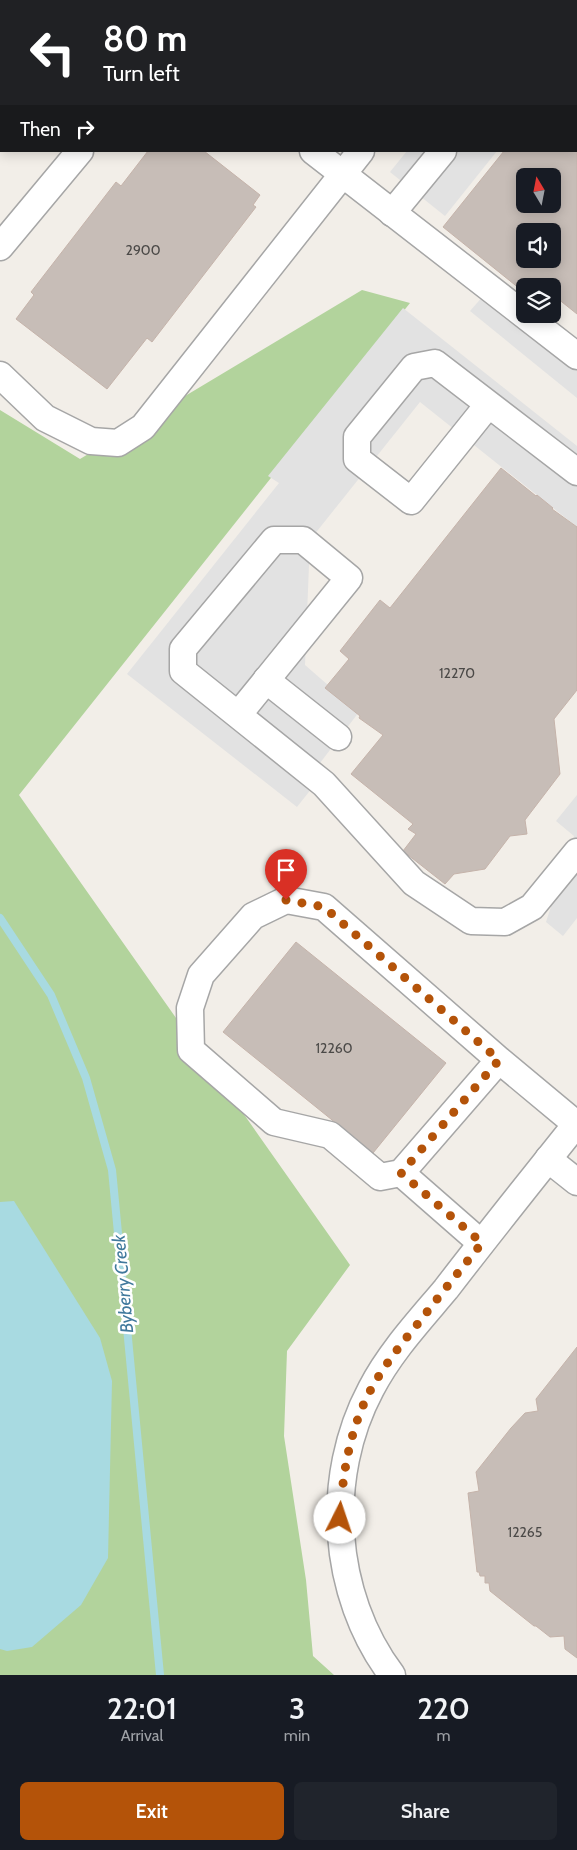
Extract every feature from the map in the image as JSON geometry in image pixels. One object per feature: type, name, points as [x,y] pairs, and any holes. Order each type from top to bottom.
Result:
[{"type":"street","points":[[0,247],[79,152]]},
{"type":"street","points":[[314,152],[577,356]]},
{"type":"street","points":[[0,375],[45,418],[91,441],[118,444],[143,427],[360,152]]},
{"type":"street","points":[[392,212],[442,152]]},
{"type":"street","points":[[488,405],[411,501],[357,459],[357,437],[414,367],[435,363],[577,472]]},
{"type":"street","points":[[238,715],[349,578],[303,540],[274,540],[183,649],[182,671],[324,784],[414,883],[470,921],[504,922],[532,907],[577,852]]},
{"type":"street","points":[[266,680],[338,738]]},
{"type":"street","points":[[392,1675],[368,1636],[355,1603],[343,1551],[340,1518],[342,1482],[349,1449],[360,1413],[372,1388],[408,1336],[577,1123],[499,1060],[324,907],[286,900],[253,916],[201,975],[190,1008],[192,1050],[274,1122],[330,1135],[380,1176],[401,1173],[499,1060]]},
{"type":"street","points":[[548,1159],[577,1182]]},
{"type":"street","points":[[401,1173],[482,1243]]},
{"type":"green space","points":[[362,290],[410,303],[19,795],[350,1265],[287,1351],[284,1436],[306,1580],[313,1656],[334,1675],[0,1675],[0,410],[80,459]]},
{"type":"shaded area","points":[[406,152],[496,152],[445,216],[390,172]]},
{"type":"shaded area","points":[[484,295],[516,318],[516,323],[522,323],[577,363],[577,398],[470,311]]},
{"type":"shaded area","points":[[403,308],[577,446],[577,527],[420,402],[310,540],[305,665],[359,712],[320,763],[327,769],[297,807],[127,674],[279,483],[268,476]]},
{"type":"shaded area","points":[[577,795],[577,918],[563,936],[546,922],[574,836],[556,821]]},
{"type":"water","points":[[14,1201],[100,1338],[112,1381],[108,1558],[81,1605],[32,1647],[7,1651],[0,1649],[0,1202]]},
{"type":"building","points":[[147,152],[205,152],[260,195],[253,205],[256,207],[152,342],[147,338],[107,389],[16,319],[34,295],[31,292],[116,182],[121,186]]},
{"type":"building","points":[[503,152],[577,152],[577,314],[561,301],[561,278],[516,278],[516,286],[443,227]]},
{"type":"building","points":[[501,468],[577,527],[577,690],[554,719],[560,774],[525,820],[527,834],[510,836],[485,869],[454,874],[445,884],[403,851],[416,834],[408,829],[413,824],[351,774],[383,735],[359,718],[360,716],[325,688],[349,659],[340,651],[380,600],[390,608]]},
{"type":"building","points":[[296,942],[446,1063],[373,1153],[223,1032]]},
{"type":"building","points":[[577,1347],[577,1658],[565,1649],[564,1636],[550,1637],[534,1626],[490,1591],[489,1583],[485,1583],[485,1576],[480,1576],[479,1572],[477,1572],[468,1493],[479,1491],[476,1472],[525,1413],[538,1411],[536,1399]]},
{"type":"waterway","name":"Byberry Creek","points":[[0,918],[51,995],[86,1078],[112,1170],[160,1675]]},
{"type":"route","points":[[286,900],[324,907],[499,1060],[401,1173],[482,1243],[386,1365],[372,1388],[360,1413],[349,1449],[342,1482],[340,1518]]}]
